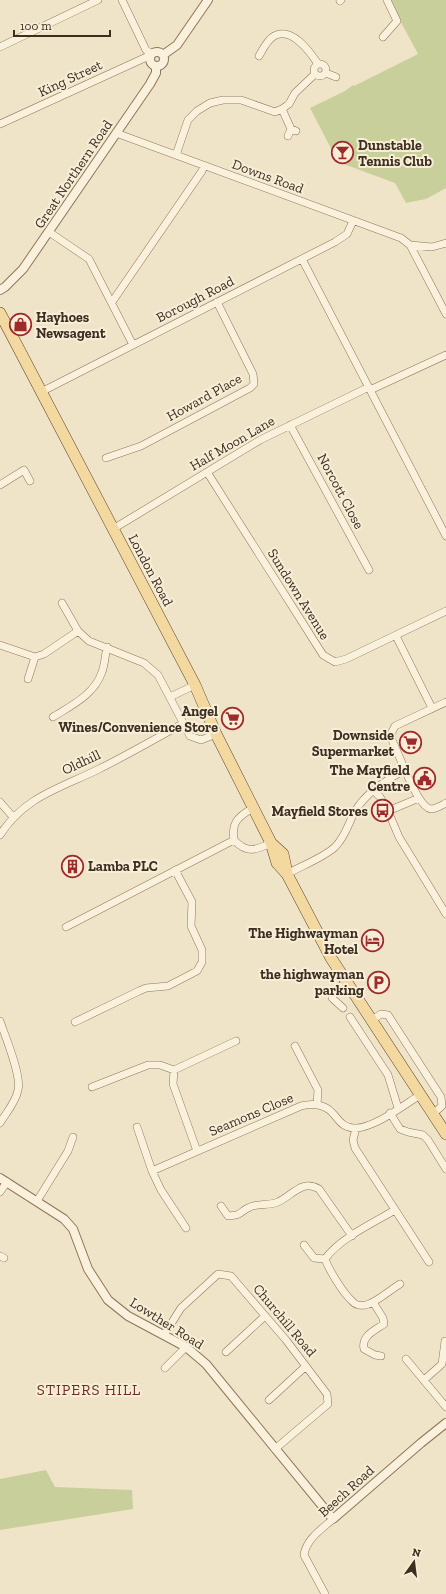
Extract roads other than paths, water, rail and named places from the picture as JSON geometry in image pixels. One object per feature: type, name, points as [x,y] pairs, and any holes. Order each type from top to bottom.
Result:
[{"type":"main road","name":"London Road","points":[[0,313],[3,327],[41,392],[195,685],[216,734],[271,843],[283,854],[287,874],[314,927],[347,982],[446,1134]]},
{"type":"street","points":[[0,47],[98,0]]},
{"type":"street","points":[[122,0],[146,50],[151,54]]},
{"type":"street","name":"Great Northern Road","points":[[0,290],[23,269],[150,84],[156,72],[156,66],[161,65],[164,62],[164,55],[177,45],[208,0]]},
{"type":"street","points":[[383,37],[397,21],[387,0]]},
{"type":"street","points":[[259,56],[268,41],[275,36],[282,34],[288,35],[297,40],[312,54],[318,64],[324,66],[326,73]]},
{"type":"street","points":[[151,54],[158,51],[164,55]]},
{"type":"street","points":[[151,54],[150,62],[156,66]]},
{"type":"street","name":"King Street","points":[[0,124],[151,54]]},
{"type":"street","points":[[315,74],[314,69],[318,64]]},
{"type":"street","points":[[315,74],[320,77],[326,73]]},
{"type":"street","points":[[326,73],[336,77]]},
{"type":"street","points":[[176,155],[188,120],[197,111],[210,103],[223,100],[241,100],[275,112],[289,104],[300,87],[315,74]]},
{"type":"street","points":[[282,109],[292,132]]},
{"type":"street","name":"Downs Road","points":[[116,133],[401,238],[410,245]]},
{"type":"street","points":[[112,302],[204,166]]},
{"type":"street","name":"Borough Road","points":[[41,392],[302,259],[347,234],[353,221]]},
{"type":"street","points":[[49,232],[89,259],[133,345]]},
{"type":"street","points":[[410,245],[432,247],[446,243]]},
{"type":"street","points":[[410,245],[446,314]]},
{"type":"street","points":[[302,259],[446,536]]},
{"type":"street","name":"Howard Place","points":[[106,458],[141,446],[250,388],[254,384],[253,374],[217,302]]},
{"type":"street","name":"Half Moon Lane","points":[[113,529],[260,440],[369,388],[446,355]]},
{"type":"street","name":"Norcott Close","points":[[290,425],[369,570]]},
{"type":"street","points":[[0,484],[24,470],[30,481]]},
{"type":"street","name":"Sundown Avenue","points":[[207,472],[323,655],[335,662],[346,659],[446,611]]},
{"type":"street","points":[[62,603],[78,631],[89,641],[144,663],[158,675],[182,724],[190,736],[201,740],[216,734]]},
{"type":"street","points":[[0,645],[35,657],[44,654],[78,631]]},
{"type":"street","points":[[396,636],[432,708]]},
{"type":"street","points":[[53,717],[80,701],[91,692],[102,673],[107,648]]},
{"type":"street","points":[[28,679],[35,657]]},
{"type":"street","points":[[170,697],[195,685]]},
{"type":"street","points":[[446,702],[395,726],[392,732],[392,740],[419,798],[426,807],[432,809],[446,803]]},
{"type":"street","name":"Oldhill","points":[[0,835],[13,817],[30,802],[50,790],[99,769],[182,724]]},
{"type":"street","points":[[287,874],[333,848],[345,833],[354,812],[361,802],[383,782],[405,770]]},
{"type":"street","points":[[374,791],[380,797],[388,811],[399,837],[446,914]]},
{"type":"street","points":[[388,811],[419,798]]},
{"type":"street","points":[[0,802],[13,817]]},
{"type":"street","points":[[253,808],[242,814],[237,819],[234,826],[234,840],[242,848],[250,850],[271,843]]},
{"type":"street","points":[[66,927],[234,840]]},
{"type":"street","points":[[75,1022],[146,988],[168,986],[197,971],[202,962],[203,956],[202,950],[191,926],[192,902],[174,870]]},
{"type":"street","points":[[343,1008],[332,998],[332,996],[337,989],[347,982]]},
{"type":"street","points":[[372,1020],[381,1014],[388,1015],[441,1097],[442,1106],[433,1114]]},
{"type":"street","points":[[350,1017],[388,1075],[398,1108]]},
{"type":"street","points":[[0,1021],[18,1076],[19,1090],[0,1123]]},
{"type":"street","points":[[92,1087],[148,1065],[160,1065],[174,1070],[236,1041]]},
{"type":"street","points":[[295,1046],[318,1090],[317,1105],[328,1109],[339,1122],[348,1127],[356,1128],[367,1126],[420,1095]]},
{"type":"street","points":[[174,1070],[173,1084],[197,1151]]},
{"type":"street","name":"Seamons Close","points":[[152,1171],[301,1106],[317,1105]]},
{"type":"street","points":[[390,1113],[400,1129],[423,1135],[428,1140],[446,1169]]},
{"type":"street","points":[[137,1127],[152,1171],[161,1190],[186,1228]]},
{"type":"street","points":[[356,1128],[353,1140],[355,1148],[429,1262]]},
{"type":"street","points":[[37,1201],[68,1151],[73,1137]]},
{"type":"street","points":[[0,1192],[3,1180]]},
{"type":"street","name":"Lowther Road","points":[[3,1180],[64,1219],[72,1229],[88,1269],[108,1300],[128,1316],[186,1347],[206,1364],[333,1519]]},
{"type":"street","points":[[221,1206],[228,1216],[240,1215],[250,1206],[277,1203],[303,1186],[312,1185],[319,1189],[352,1236]]},
{"type":"street","points":[[325,1259],[330,1252],[352,1236],[395,1210]]},
{"type":"street","points":[[304,1245],[314,1258],[325,1259]]},
{"type":"street","points":[[325,1259],[328,1267],[352,1302],[359,1305],[365,1305],[373,1302],[400,1284]]},
{"type":"street","name":"Churchill Road","points":[[164,1335],[181,1308],[218,1274],[231,1276],[266,1316],[327,1394],[328,1404],[275,1449]]},
{"type":"street","points":[[373,1302],[383,1318],[384,1324],[366,1337],[363,1343],[364,1349],[375,1355],[381,1356]]},
{"type":"street","points":[[226,1352],[266,1316]]},
{"type":"street","points":[[424,1380],[442,1364],[445,1341]]},
{"type":"street","points":[[165,1368],[186,1347]]},
{"type":"street","points":[[406,1359],[446,1408]]},
{"type":"street","points":[[269,1400],[306,1366]]},
{"type":"street","name":"Beech Road","points":[[325,1594],[304,1555],[305,1549],[310,1540],[397,1463],[446,1423]]},
{"type":"place","name":"Dunstable Tennis Club","points":[[342,153]]},
{"type":"place","name":"Hayhoes Newsagent","points":[[20,325]]},
{"type":"place","name":"Angel Wines/Convenience Store","points":[[233,719]]},
{"type":"place","name":"Downside Supermarket","points":[[410,743]]},
{"type":"place","name":"The Mayfield Centre","points":[[425,778]]},
{"type":"place","name":"Mayfield Stores","points":[[383,811]]},
{"type":"place","name":"Lamba PLC","points":[[73,866]]},
{"type":"place","name":"The Highwayman Hotel","points":[[373,941]]},
{"type":"place","name":"the highwayman parking","points":[[379,982]]},
{"type":"district","name":"STIPERS HILL","points":[[89,1390]]}]
